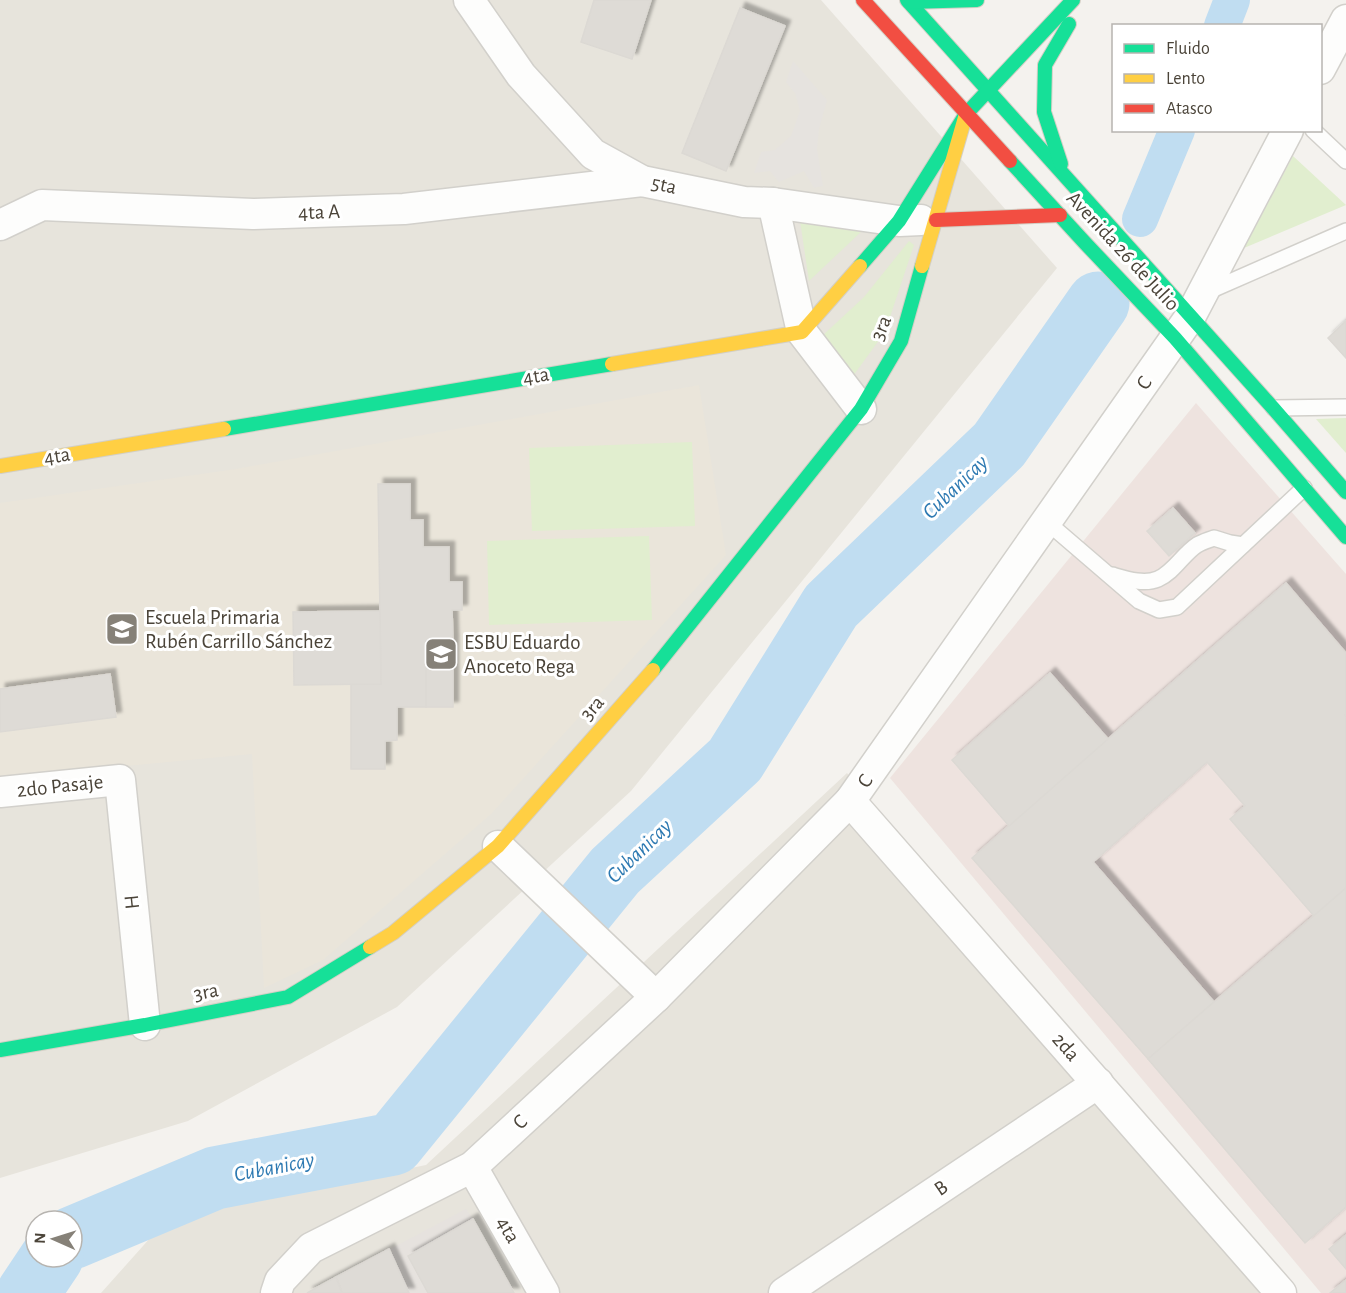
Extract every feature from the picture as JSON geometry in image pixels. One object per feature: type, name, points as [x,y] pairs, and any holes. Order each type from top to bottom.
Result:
[{"type":"street","name":"5ta","points":[[469,0],[521,75],[593,154],[642,181],[744,202],[773,203],[899,221],[936,220]]},
{"type":"street","name":"Avenida 26 de Julio","points":[[863,0],[1151,312],[1189,316]]},
{"type":"street","points":[[908,1],[976,0]]},
{"type":"street","points":[[802,332],[899,221],[966,114],[1073,0]]},
{"type":"street","points":[[1066,177],[1044,112],[1045,65],[1084,0]]},
{"type":"street","name":"Avenida 26 de Julio","points":[[908,1],[1346,492]]},
{"type":"street","points":[[1322,65],[1346,20]]},
{"type":"street","name":"3ra","points":[[0,1050],[288,997],[393,933],[498,846],[652,671],[861,409],[901,341],[966,114]]},
{"type":"street","name":"C","points":[[278,1287],[311,1248],[472,1167],[646,987],[850,801],[1189,316],[1287,132]]},
{"type":"street","name":"4ta A","points":[[0,225],[42,205],[253,214],[404,209],[642,181]]},
{"type":"street","points":[[773,203],[802,332],[861,409]]},
{"type":"street","points":[[936,220],[1060,215]]},
{"type":"street","name":"Avenida 26 de Julio","points":[[1189,316],[1304,488],[1346,537]]},
{"type":"street","name":"4ta","points":[[0,465],[802,332]]},
{"type":"street","name":"2do Pasaje","points":[[0,792],[120,780]]},
{"type":"street","name":"H","points":[[120,780],[145,1025]]},
{"type":"street","name":"2da","points":[[850,801],[1281,1293]]},
{"type":"street","points":[[498,846],[646,987]]},
{"type":"street","name":"B","points":[[784,1293],[1098,1083]]},
{"type":"street","name":"4ta","points":[[472,1167],[544,1293]]},
{"type":"lane","points":[[1315,132],[1346,161]]},
{"type":"lane","points":[[1189,316],[1346,231]]},
{"type":"lane","points":[[1273,408],[1346,406]]},
{"type":"lane","points":[[1047,522],[1139,601],[1159,610],[1177,607],[1304,488]]},
{"type":"lane","points":[[1108,574],[1131,580],[1158,579],[1196,546],[1214,538],[1244,545]]},
{"type":"shaded area","points":[[0,0],[821,0],[1057,268],[631,791],[397,1007],[188,1121],[0,1178]]},
{"type":"shaded area","points":[[793,61],[827,100],[819,129],[817,149],[823,186],[814,188],[804,171],[779,182],[770,171],[754,173],[761,152],[775,150],[791,136],[800,111],[795,93],[786,82]]},
{"type":"shaded area","name":"ESBU Eduardo Anoceto Rega","points":[[699,385],[726,555],[491,814],[323,960],[264,988],[252,754],[0,778],[0,503],[236,469]]},
{"type":"shaded area","points":[[1196,403],[1346,574],[1346,1293],[1321,1293],[890,778]]},
{"type":"shaded area","points":[[847,773],[1264,1293],[101,1293],[168,1218],[426,1165]]},
{"type":"shaded area","points":[[466,1209],[514,1293],[307,1293]]},
{"type":"green space","points":[[1293,156],[1346,205],[1244,248]]},
{"type":"green space","points":[[800,221],[862,231],[809,281]]},
{"type":"green space","points":[[909,241],[914,245],[885,332],[853,376],[821,337],[864,297]]},
{"type":"green space","points":[[1346,418],[1346,453],[1316,419]]},
{"type":"green space","points":[[692,442],[695,526],[532,531],[529,448]]},
{"type":"green space","points":[[649,536],[652,620],[489,625],[487,541]]},
{"type":"building","points":[[594,0],[651,0],[632,59],[581,42]]},
{"type":"building","points":[[740,8],[785,26],[726,171],[682,153]]},
{"type":"building","points":[[1346,321],[1346,358],[1328,338]]},
{"type":"building","points":[[378,484],[410,484],[410,520],[423,520],[423,547],[449,547],[449,582],[462,582],[462,610],[452,610],[453,641],[426,641],[426,707],[397,707],[397,740],[385,741],[385,769],[351,769],[351,684],[381,684]]},
{"type":"building","points":[[1173,508],[1195,533],[1169,556],[1147,531]]},
{"type":"building","points":[[1286,583],[1346,653],[1346,888],[1314,916],[1230,819],[1245,806],[1207,762],[1093,862],[1214,1002],[1148,1059],[972,858]]},
{"type":"building","points":[[380,611],[381,684],[294,685],[293,612]]},
{"type":"building","points":[[426,641],[453,641],[453,707],[426,707]]},
{"type":"building","points":[[1050,673],[1108,739],[1009,826],[952,760]]},
{"type":"building","points":[[110,674],[116,717],[0,732],[0,689]]},
{"type":"building","points":[[1346,888],[1346,1207],[1305,1243],[1148,1059]]},
{"type":"building","points":[[473,1219],[514,1293],[428,1293],[408,1256]]},
{"type":"building","points":[[1346,1235],[1346,1269],[1329,1249]]},
{"type":"building","points":[[389,1249],[409,1293],[342,1293],[336,1277]]},
{"type":"building","points":[[336,1277],[342,1293],[307,1293]]},
{"type":"building","points":[[1346,1280],[1346,1293],[1330,1293]]},
{"type":"waterway","name":"Cubanicay","points":[[1223,24],[1232,0]]},
{"type":"waterway","name":"Cubanicay","points":[[1140,219],[1176,132]]},
{"type":"waterway","name":"Cubanicay","points":[[84,1233],[215,1178],[393,1144],[615,871],[735,760],[831,606],[999,445],[1098,303]]},
{"type":"waterway","name":"Cubanicay","points":[[28,1293],[44,1269]]},
{"type":"traffic: fast","points":[[907,0],[1346,492]]},
{"type":"traffic: fast","points":[[909,2],[977,0]]},
{"type":"traffic: fast","points":[[860,266],[899,221],[966,114],[1073,0]]},
{"type":"traffic: fast","points":[[1061,164],[1044,112],[1045,65],[1069,24]]},
{"type":"traffic: fast","points":[[1010,161],[1175,338],[1346,537]]},
{"type":"traffic: fast","points":[[653,670],[861,409],[901,341],[922,266]]},
{"type":"traffic: fast","points":[[224,429],[612,364]]},
{"type":"traffic: fast","points":[[0,1050],[288,997],[370,947]]},
{"type":"traffic: slow","points":[[922,266],[966,114]]},
{"type":"traffic: slow","points":[[612,364],[802,332],[860,266]]},
{"type":"traffic: slow","points":[[0,466],[224,429]]},
{"type":"traffic: slow","points":[[370,947],[393,933],[498,846],[653,670]]},
{"type":"traffic: jam","points":[[863,0],[1010,161]]},
{"type":"traffic: jam","points":[[936,220],[1060,215]]},
{"type":"place","name":"Escuela Primaria Rubén Carrillo Sánchez","points":[[122,629]]},
{"type":"place","name":"ESBU Eduardo Anoceto Rega","points":[[441,654]]}]
